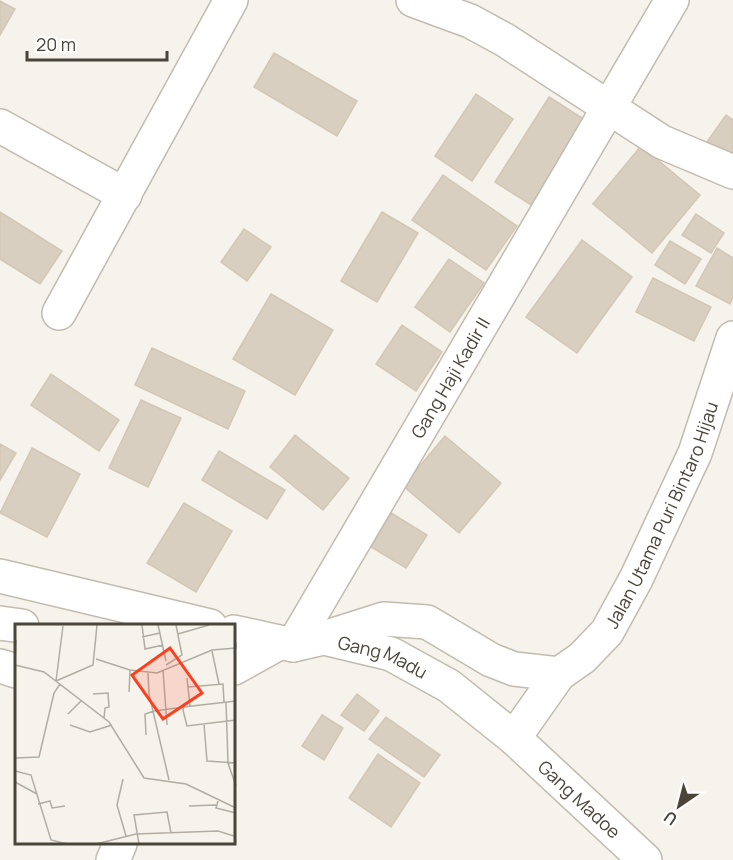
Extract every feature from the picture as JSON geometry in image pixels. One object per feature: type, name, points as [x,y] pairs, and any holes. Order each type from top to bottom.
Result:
[{"type":"street","points":[[59,313],[231,0]]},
{"type":"street","points":[[413,0],[470,21],[505,40],[662,142],[733,172]]},
{"type":"street","name":"Gang Haji Kadir II","points":[[286,644],[609,109],[672,0]]},
{"type":"street","points":[[0,126],[125,195]]},
{"type":"street","name":"Jalan Utama Puri Bintaro Hijau","points":[[514,738],[560,674],[582,658],[607,632],[636,579],[695,453],[733,338]]},
{"type":"street","points":[[0,576],[202,624]]},
{"type":"street","points":[[324,638],[384,619],[427,622],[491,660],[514,669],[560,674]]},
{"type":"street","points":[[0,623],[15,625]]},
{"type":"street","name":"Gang Madu","points":[[236,632],[286,644],[324,638],[392,654],[449,686],[514,738]]},
{"type":"street","points":[[236,667],[286,644]]},
{"type":"street","points":[[0,666],[15,671]]},
{"type":"street","name":"Gang Madoe","points":[[514,738],[645,860]]},
{"type":"street","points":[[113,860],[119,845]]},
{"type":"building","points":[[0,1],[15,9],[0,35]]},
{"type":"building","points":[[274,53],[357,101],[337,136],[254,87]]},
{"type":"building","points":[[476,94],[513,119],[472,181],[435,156]]},
{"type":"building","points":[[549,97],[590,123],[536,208],[495,182]]},
{"type":"building","points":[[726,115],[733,120],[733,166],[704,146]]},
{"type":"building","points":[[641,146],[700,195],[652,253],[593,204]]},
{"type":"building","points":[[443,175],[517,226],[486,270],[412,220]]},
{"type":"building","points":[[0,212],[62,251],[40,284],[0,259]]},
{"type":"building","points":[[382,212],[418,233],[377,302],[341,281]]},
{"type":"building","points":[[696,214],[724,233],[711,253],[682,235]]},
{"type":"building","points":[[244,229],[271,247],[247,281],[221,262]]},
{"type":"building","points":[[582,240],[632,277],[577,353],[526,317]]},
{"type":"building","points":[[670,241],[701,259],[685,284],[655,265]]},
{"type":"building","points":[[717,248],[733,258],[733,297],[730,304],[696,286]]},
{"type":"building","points":[[449,259],[484,283],[450,332],[415,307]]},
{"type":"building","points":[[653,278],[711,307],[694,341],[636,312]]},
{"type":"building","points":[[271,294],[333,330],[295,395],[233,359]]},
{"type":"building","points":[[402,325],[442,352],[416,391],[376,364]]},
{"type":"building","points":[[152,348],[245,391],[228,429],[135,385]]},
{"type":"building","points":[[51,374],[119,420],[99,451],[31,405]]},
{"type":"building","points":[[141,400],[181,418],[148,487],[109,468]]},
{"type":"building","points":[[295,435],[349,478],[323,510],[270,467]]},
{"type":"building","points":[[445,436],[501,483],[459,533],[403,486]]},
{"type":"building","points":[[0,444],[16,453],[0,480]]},
{"type":"building","points":[[32,448],[80,474],[47,537],[0,513]]},
{"type":"building","points":[[219,451],[285,490],[267,519],[202,480]]},
{"type":"building","points":[[184,503],[232,531],[196,592],[147,563]]},
{"type":"building","points":[[391,513],[427,535],[406,568],[371,547]]},
{"type":"building","points":[[357,694],[379,711],[364,731],[341,715]]},
{"type":"building","points":[[322,715],[343,728],[324,760],[302,746]]},
{"type":"building","points":[[386,717],[440,755],[424,777],[369,739]]},
{"type":"building","points":[[378,754],[420,783],[391,827],[349,798]]}]
